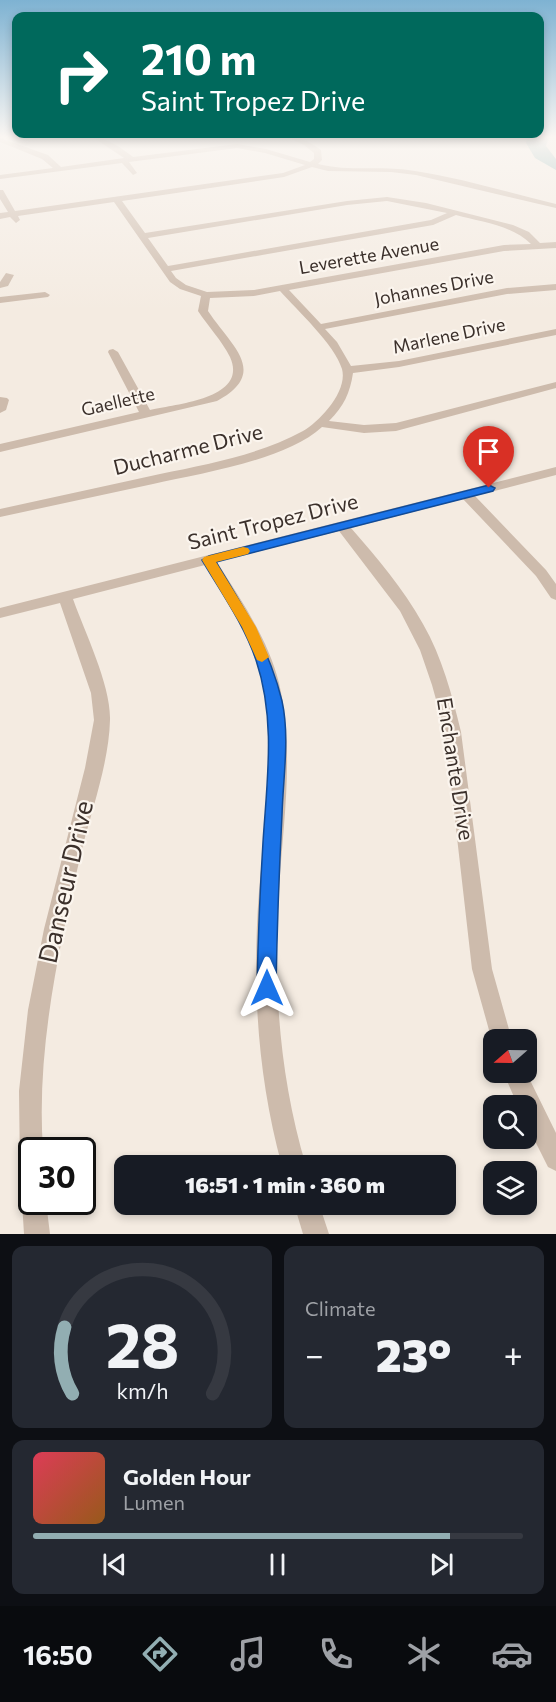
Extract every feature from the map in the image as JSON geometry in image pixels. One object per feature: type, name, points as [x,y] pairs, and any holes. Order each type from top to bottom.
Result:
[{"type":"street","points":[[2,196],[13,217]]},
{"type":"street","points":[[0,216],[13,217],[165,196]]},
{"type":"street","points":[[510,196],[556,206]]},
{"type":"street","points":[[142,236],[376,199],[408,201],[456,212],[516,229],[537,244]]},
{"type":"street","points":[[120,202],[164,269],[177,284],[206,295]]},
{"type":"street","points":[[164,269],[420,224],[441,219],[456,212]]},
{"type":"street","points":[[0,223],[13,217]]},
{"type":"street","name":"Leverette Avenue","points":[[206,295],[239,295],[480,252],[537,244],[556,245]]},
{"type":"street","points":[[0,285],[5,284],[9,275]]},
{"type":"street","name":"Johannes Drive","points":[[319,327],[507,291],[556,287]]},
{"type":"street","points":[[282,288],[319,327],[344,359],[348,370]]},
{"type":"street","points":[[0,300],[45,294]]},
{"type":"street","name":"Gaellette","points":[[0,448],[213,399],[229,391],[238,381],[239,366],[235,356],[204,310],[206,295]]},
{"type":"street","name":"Marlene Drive","points":[[348,370],[399,364],[556,332]]},
{"type":"street","points":[[113,352],[146,414]]},
{"type":"street","name":"Ducharme Drive","points":[[0,513],[244,459],[289,443],[320,423],[342,398],[348,370]]},
{"type":"street","points":[[320,423],[364,429],[383,429],[556,385]]},
{"type":"street","name":"Saint Tropez Drive","points":[[0,614],[556,471]]},
{"type":"street","points":[[466,494],[541,573],[556,595]]},
{"type":"street","name":"Enchante Drive","points":[[342,525],[383,576],[423,638],[443,695],[453,732],[482,969],[498,1029]]},
{"type":"street","points":[[209,560],[249,627],[263,660],[275,704],[278,741],[268,913],[267,1026],[276,1097],[291,1155]]},
{"type":"street","name":"Danseur Drive","points":[[32,1137],[31,1098],[35,1033],[45,969],[102,720],[99,693],[65,597]]},
{"type":"street","points":[[519,1083],[556,1159]]},
{"type":"street","points":[[35,1215],[37,1234]]},
{"type":"street","points":[[310,1215],[316,1234]]},
{"type":"slow traffic","points":[[243,551],[209,560],[249,627],[262,657]]},
{"type":"route","points":[[267,988],[268,913],[278,741],[275,704],[263,660],[249,627],[209,560],[489,488]]}]
